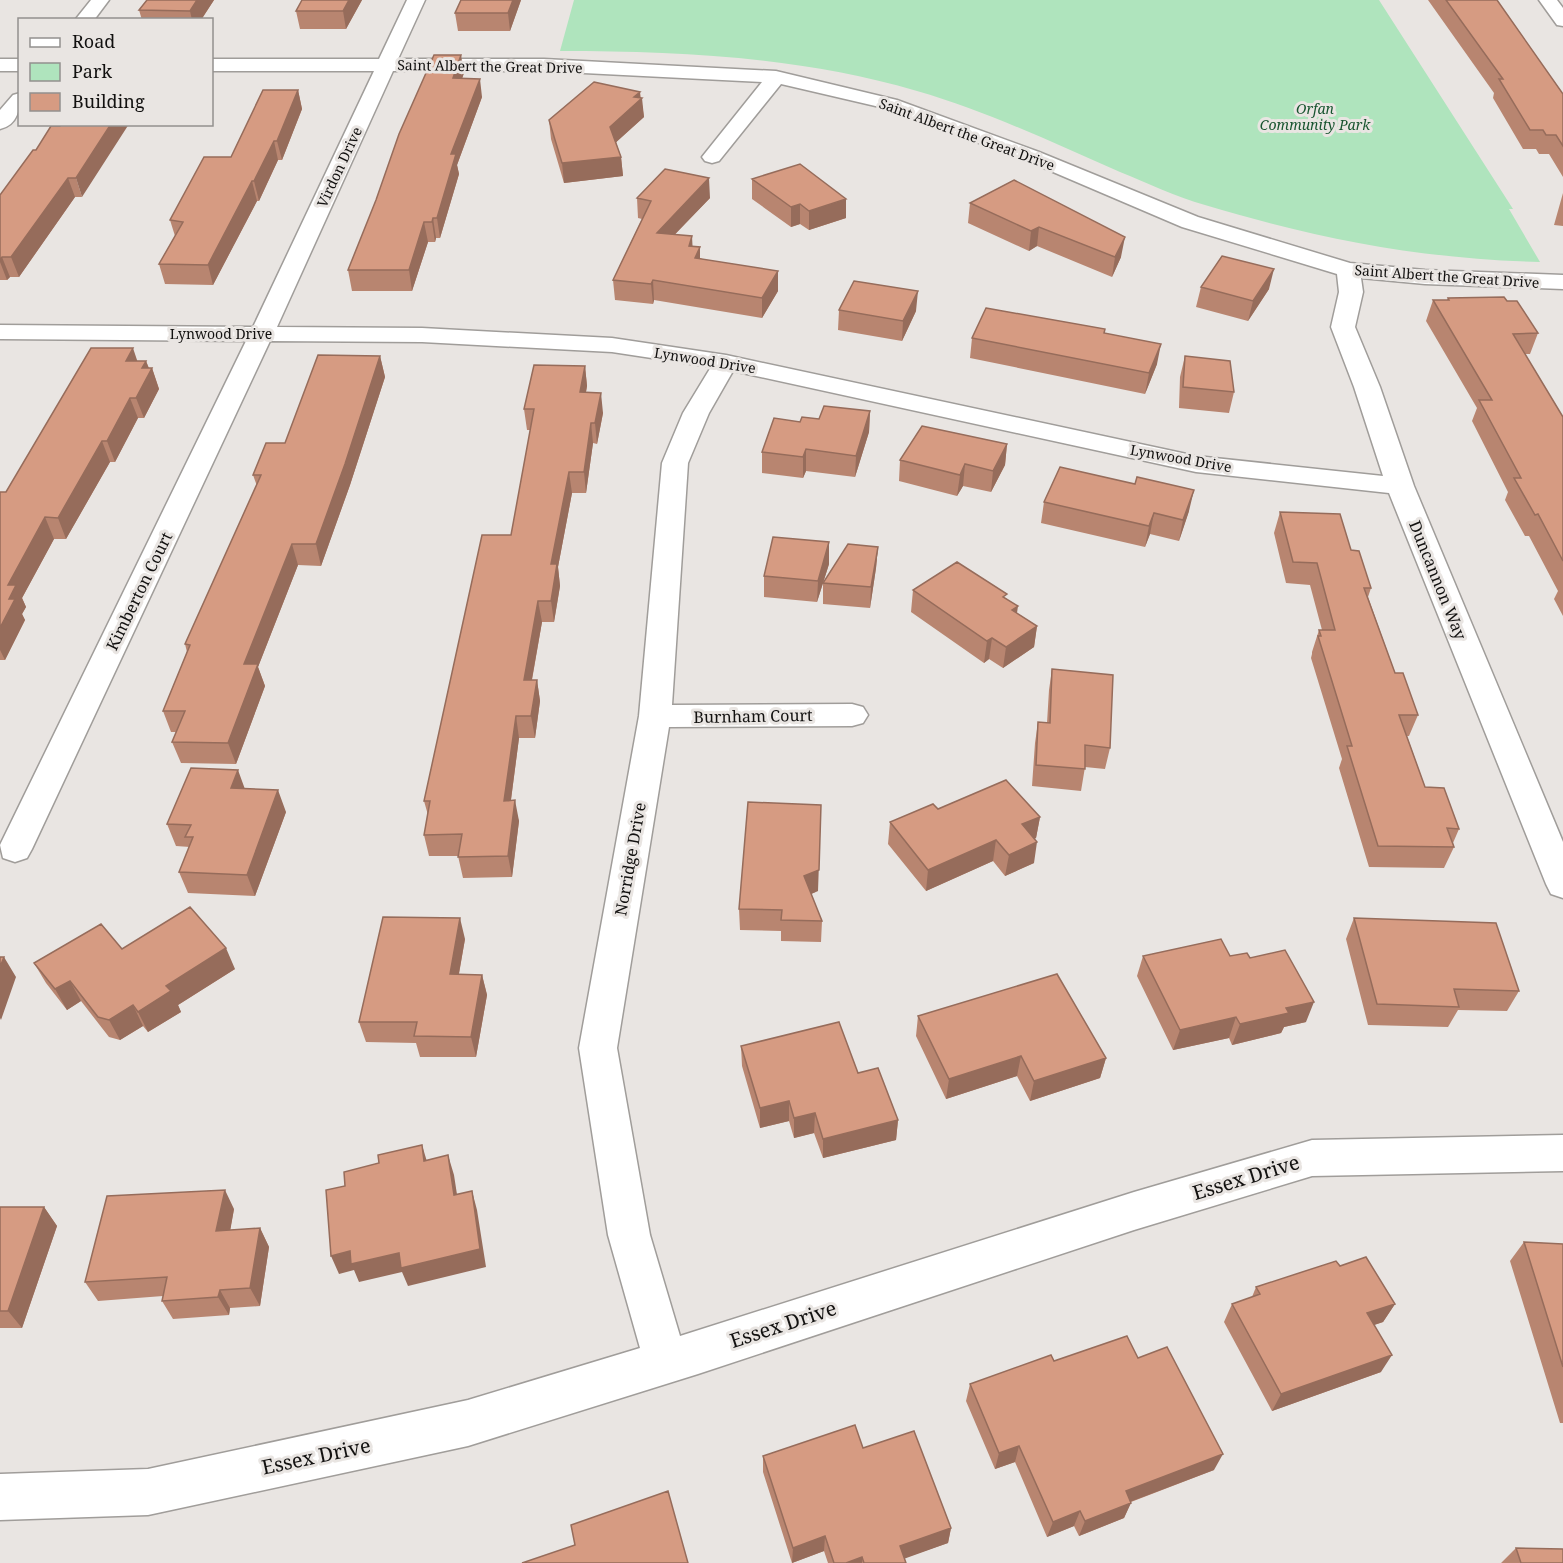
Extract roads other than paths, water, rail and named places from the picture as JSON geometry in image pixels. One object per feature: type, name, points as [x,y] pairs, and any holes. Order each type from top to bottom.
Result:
[{"type":"street","points":[[86,18],[100,0]]},
{"type":"street","name":"Virdon Drive","points":[[262,333],[416,0]]},
{"type":"street","points":[[1548,0],[1563,21]]},
{"type":"street","points":[[0,65],[18,65]]},
{"type":"street","name":"Saint Albert the Great Drive","points":[[213,65],[544,65],[776,77],[890,104],[1032,156],[1190,222],[1348,270],[1425,277],[1563,282]]},
{"type":"street","points":[[712,157],[776,77]]},
{"type":"street","points":[[0,123],[18,101]]},
{"type":"street","name":"Duncannon Way","points":[[1348,270],[1352,292],[1344,327],[1400,486],[1563,884]]},
{"type":"street","name":"Lynwood Drive","points":[[0,332],[262,333],[520,339],[612,345],[726,362],[1196,464],[1400,486]]},
{"type":"street","name":"Kimberton Court","points":[[15,849],[262,333]]},
{"type":"street","name":"Norridge Drive","points":[[666,1362],[629,1236],[598,1048],[655,716],[675,463],[696,413],[726,362]]},
{"type":"street","name":"Burnham Court","points":[[655,716],[852,715]]},
{"type":"street","name":"Essex Drive","points":[[0,1497],[148,1492],[468,1424],[1134,1211],[1312,1158],[1563,1153]]},
{"type":"park label","name":"Orfan Community Park","points":[[1315,116]]}]
